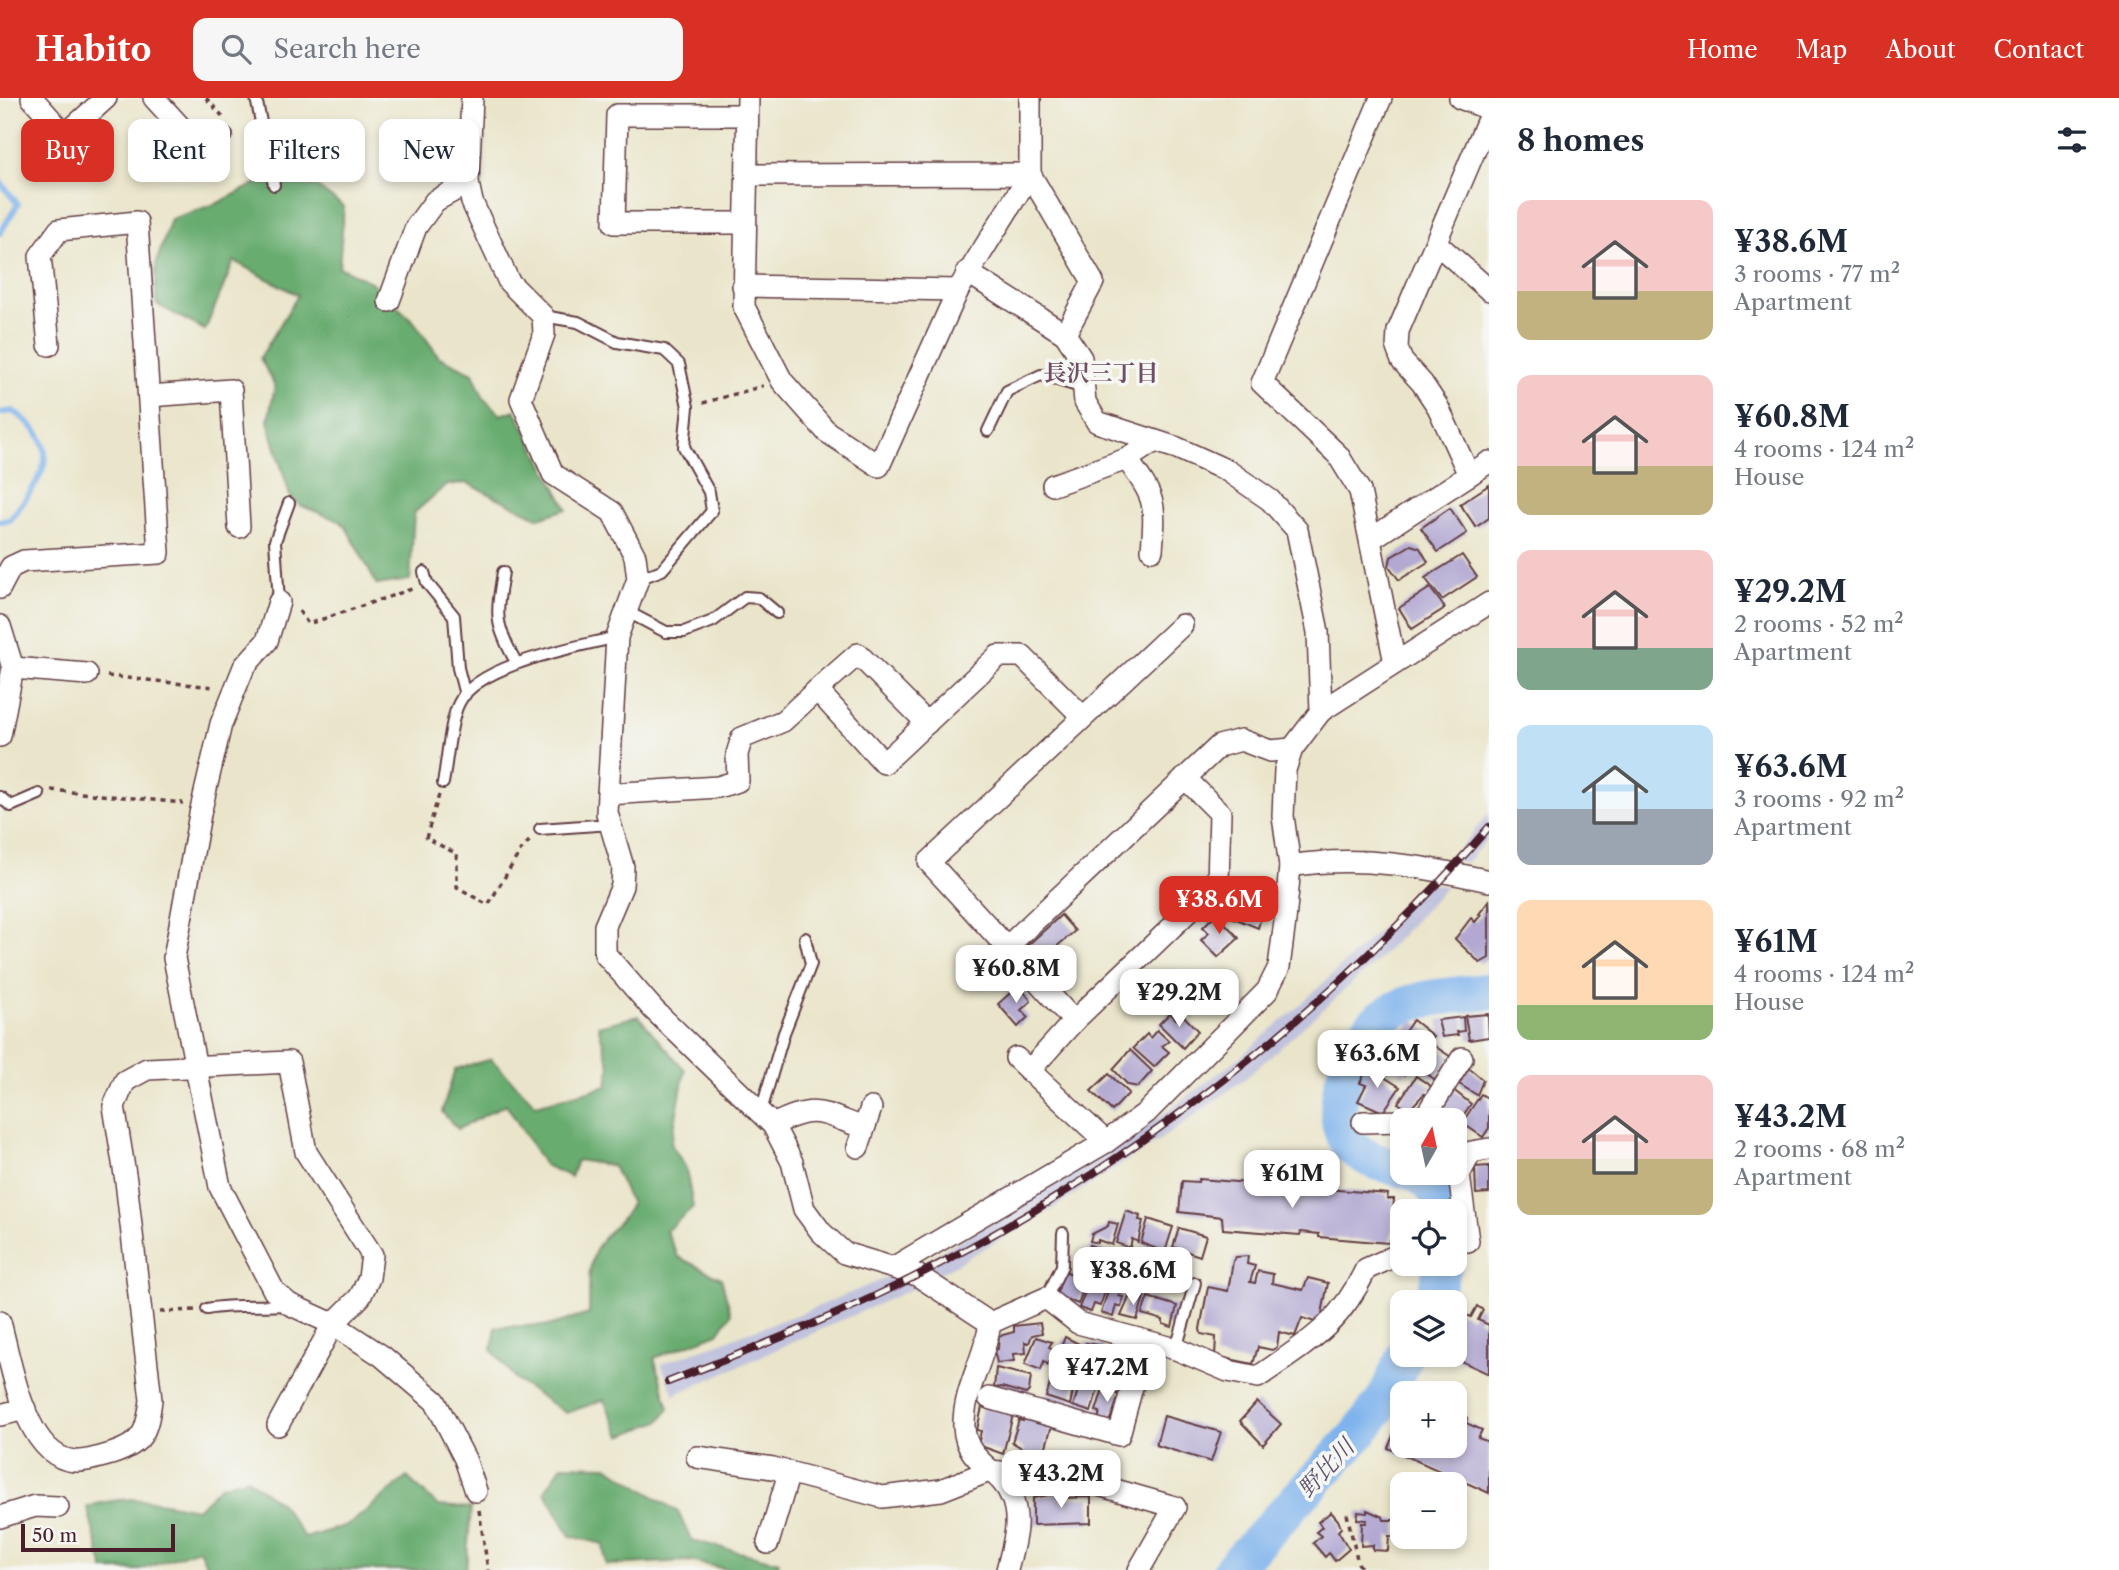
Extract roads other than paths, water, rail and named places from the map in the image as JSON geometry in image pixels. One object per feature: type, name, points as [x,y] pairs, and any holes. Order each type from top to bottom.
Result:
[{"type":"street","points":[[32,98],[65,135],[106,98]]},
{"type":"street","points":[[154,98],[173,119]]},
{"type":"street","points":[[472,98],[468,183],[472,202],[509,282],[543,316],[544,334],[521,399],[553,474],[612,512],[635,556],[638,579],[624,610],[617,637],[607,813],[623,867],[622,886],[606,926],[605,954],[653,1009],[767,1118],[792,1162],[804,1209],[821,1232],[844,1253],[896,1266],[950,1295],[990,1323]]},
{"type":"street","points":[[1030,98],[1030,174],[1093,282],[1065,334]]},
{"type":"street","points":[[1381,98],[1262,383],[1338,455],[1360,491],[1395,663]]},
{"type":"street","points":[[1460,98],[1489,109]]},
{"type":"street","points":[[745,223],[614,223],[617,115],[642,111],[747,107],[744,307],[782,381],[827,432],[879,466],[962,281],[1030,174]]},
{"type":"street","points":[[1469,475],[1438,407],[1422,383],[1402,361],[1397,348],[1398,331],[1489,117]]},
{"type":"street","points":[[747,175],[1030,174]]},
{"type":"street","points":[[389,301],[416,227],[435,201],[468,183]]},
{"type":"street","points":[[0,588],[11,567],[24,561],[159,552],[137,222],[59,230],[40,256],[49,345]]},
{"type":"street","points":[[1436,243],[1489,290]]},
{"type":"street","points":[[743,286],[962,281],[1065,334],[1082,358],[1085,402],[1097,422],[1155,441],[1228,471],[1270,500],[1297,530],[1318,632],[1321,711]]},
{"type":"street","points":[[149,396],[231,390],[239,527]]},
{"type":"street","points":[[1053,485],[1126,458],[1155,441]]},
{"type":"street","points":[[1126,458],[1147,488],[1156,508],[1152,550]]},
{"type":"street","points":[[1371,539],[1489,462]]},
{"type":"street","points":[[278,591],[267,641],[244,667],[221,724],[201,809],[174,958],[186,1032],[196,1065],[220,1187],[274,1291],[289,1304],[333,1324],[382,1356],[435,1401],[465,1459],[476,1491]]},
{"type":"street","points":[[896,1266],[1106,1142],[1146,1113],[1267,991],[1279,967],[1290,866],[1283,816],[1285,770],[1292,749],[1321,711],[1489,603]]},
{"type":"street","points":[[1074,1021],[929,862],[1182,625]]},
{"type":"street","points":[[0,626],[13,668],[0,736]]},
{"type":"street","points":[[608,794],[719,787],[738,781],[737,754],[742,738],[783,722],[858,654],[927,723]]},
{"type":"street","points":[[817,690],[884,763],[998,656],[1021,656],[1083,717]]},
{"type":"street","points":[[13,668],[87,674]]},
{"type":"street","points":[[1007,947],[1219,746],[1241,740],[1270,751],[1292,749]]},
{"type":"street","points":[[1106,1142],[1023,1064],[1074,1021],[1218,883],[1220,814],[1185,778]]},
{"type":"street","points":[[1290,866],[1328,860],[1397,862],[1489,881]]},
{"type":"street","points":[[1431,1108],[1462,1058]]},
{"type":"street","points":[[0,1322],[32,1430],[48,1451],[74,1461],[132,1447],[147,1427],[151,1400],[143,1314],[114,1106],[125,1081],[147,1069],[289,1062],[306,1152],[372,1255],[369,1278],[360,1297],[333,1324],[278,1425]]},
{"type":"street","points":[[767,1118],[817,1111],[861,1138],[871,1108]]},
{"type":"street","points":[[1363,1122],[1390,1121]]},
{"type":"street","points":[[1462,1199],[1459,1175],[1472,1147]]},
{"type":"street","points":[[990,1323],[1046,1298],[1078,1323],[1144,1343],[1176,1349],[1228,1371],[1258,1377],[1321,1334],[1350,1301],[1366,1269],[1390,1258]]},
{"type":"street","points":[[990,1323],[986,1349],[967,1391],[964,1429],[971,1452],[1011,1494],[1017,1519],[1007,1570]]},
{"type":"street","points":[[989,1398],[1119,1435],[1144,1343]]},
{"type":"street","points":[[0,1415],[25,1409]]},
{"type":"street","points":[[697,1457],[789,1473],[882,1497],[941,1490],[989,1471],[1077,1479],[1175,1507],[1139,1570]]},
{"type":"street","points":[[768,1544],[789,1473]]},
{"type":"street","points":[[0,1517],[35,1506],[58,1507]]},
{"type":"lane","points":[[256,98],[274,185]]},
{"type":"lane","points":[[543,316],[578,322],[617,342],[664,350],[678,364],[688,407],[684,447],[709,492],[712,511],[662,570],[638,579]]},
{"type":"lane","points":[[988,431],[1007,391],[1041,375],[1085,389]]},
{"type":"lane","points":[[278,591],[275,541],[289,503]]},
{"type":"lane","points":[[503,572],[497,610],[498,630],[516,662]]},
{"type":"lane","points":[[426,578],[454,616],[458,668],[465,695]]},
{"type":"lane","points":[[624,610],[666,632],[684,632],[713,621],[745,597],[759,598],[777,613]]},
{"type":"lane","points":[[443,783],[459,702],[481,681],[516,662],[617,637]]},
{"type":"lane","points":[[0,797],[11,806],[39,794]]},
{"type":"lane","points":[[540,830],[611,824]]},
{"type":"lane","points":[[767,1118],[784,1033],[811,964],[805,938]]},
{"type":"lane","points":[[1046,1298],[1062,1266],[1063,1233]]},
{"type":"lane","points":[[1176,1349],[1195,1283]]},
{"type":"lane","points":[[207,1309],[239,1303],[264,1307],[289,1304]]},
{"type":"waterway","points":[[0,182],[18,204],[0,233]]},
{"type":"waterway","points":[[0,413],[13,411],[30,425],[41,438],[45,451],[44,464],[31,490],[10,520],[0,521]]},
{"type":"waterway","name":"野比川","points":[[1390,1165],[1364,1156],[1353,1148],[1343,1134],[1339,1118],[1339,1099],[1343,1080],[1359,1044],[1370,1029],[1393,1010],[1419,1001],[1489,991]]},
{"type":"waterway","name":"野比川","points":[[1431,1185],[1440,1199]]},
{"type":"waterway","name":"野比川","points":[[1436,1290],[1440,1276]]},
{"type":"waterway","name":"野比川","points":[[1231,1570],[1359,1433],[1384,1400],[1400,1367]]},
{"type":"railway","points":[[668,1382],[822,1320],[912,1278],[1072,1187],[1149,1136],[1223,1081],[1294,1022],[1362,960],[1427,895],[1489,827]]},
{"type":"district","name":"長沢三丁目","points":[[1101,373]]}]
